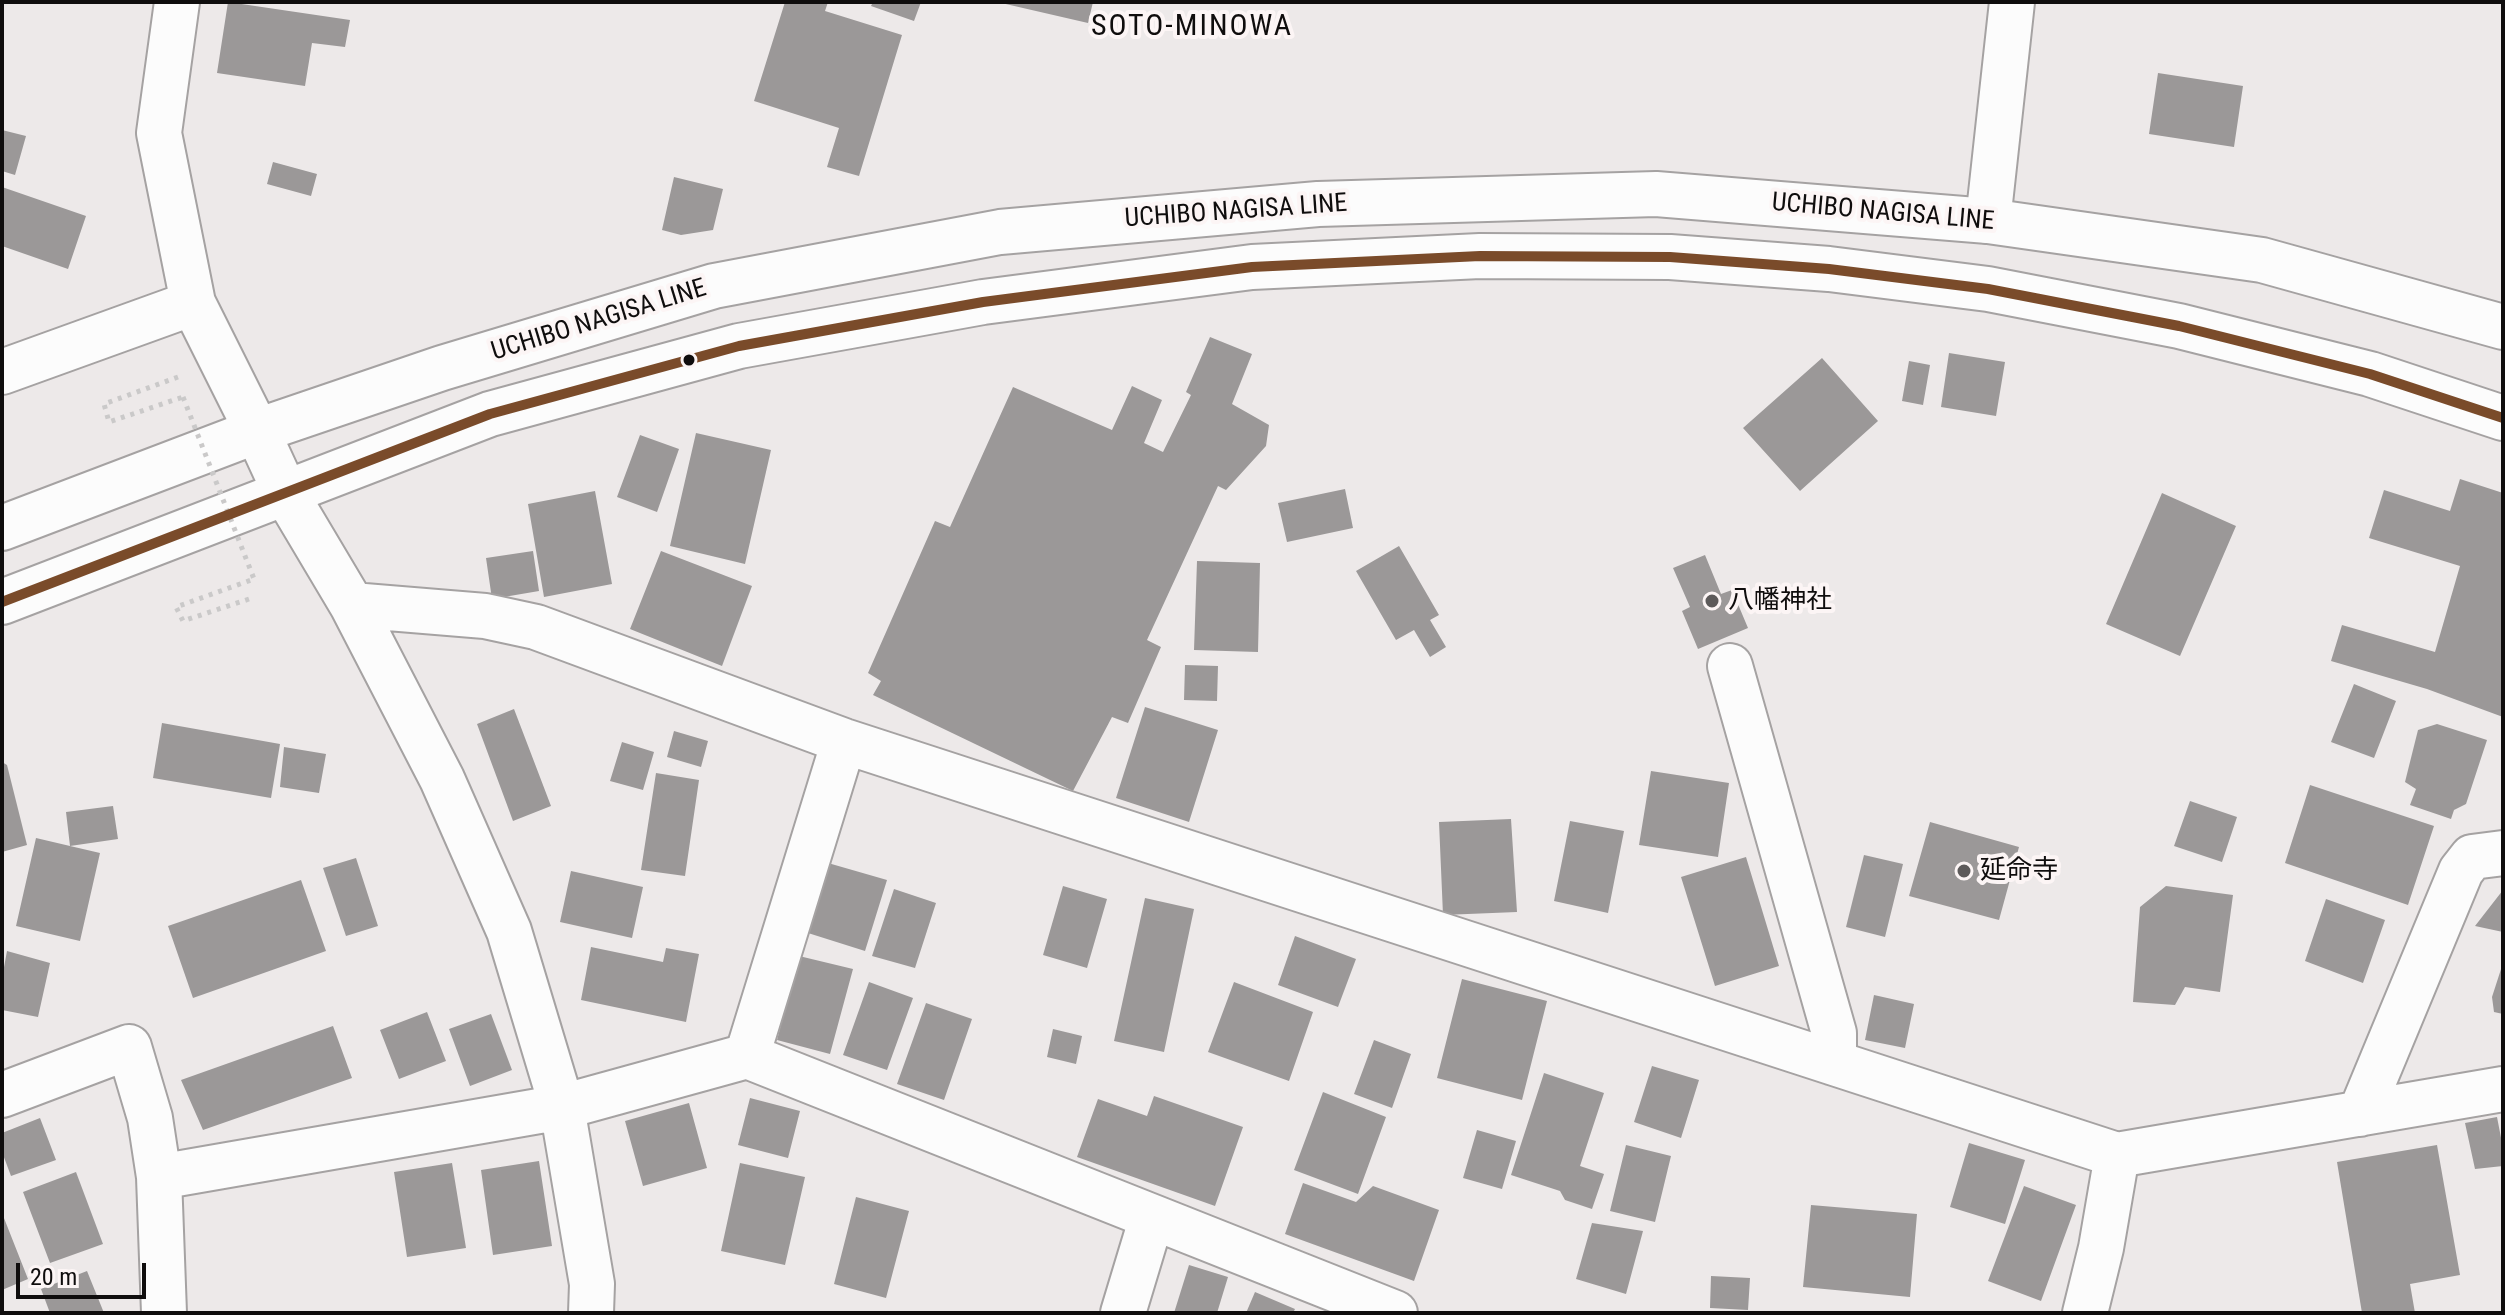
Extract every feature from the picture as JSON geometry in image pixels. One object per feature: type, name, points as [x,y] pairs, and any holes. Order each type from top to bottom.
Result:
[{"type":"main road","points":[[177,2],[159,133],[193,303],[286,494],[352,605],[442,779],[509,931],[562,1107],[592,1284],[591,1313]]},
{"type":"main road","points":[[1988,221],[2012,2]]},
{"type":"main road","name":"UCHIBO NAGISA LINE","points":[[2,528],[257,431],[442,368],[714,286],[1000,232],[1318,204],[1656,194],[1988,221],[2262,260],[2503,327]]},
{"type":"main road","points":[[2,602],[490,414],[739,346],[983,302],[1252,267],[1480,256],[1670,257],[1829,269],[1988,289],[2179,326],[2370,374],[2503,418]]},
{"type":"main road","points":[[2,372],[193,303]]},
{"type":"main road","points":[[352,605],[485,616],[536,627],[844,741],[2117,1155],[2503,1089]]},
{"type":"main road","points":[[1730,666],[1834,1033],[1834,1063]]},
{"type":"main road","points":[[747,1056],[844,741]]},
{"type":"main road","points":[[2360,1114],[2461,871],[2472,857],[2503,853]]},
{"type":"main road","points":[[2,1095],[129,1047],[150,1118],[159,1177],[164,1313]]},
{"type":"main road","points":[[159,1177],[562,1107],[747,1056],[1395,1313]]},
{"type":"main road","points":[[2085,1313],[2101,1248],[2117,1155]]},
{"type":"main road","points":[[1123,1313],[1152,1217]]},
{"type":"path","points":[[178,377],[104,404],[109,422],[183,397],[254,579],[176,607],[183,621],[249,599]]},
{"type":"building","points":[[228,2],[350,20],[345,47],[312,43],[305,86],[217,73]]},
{"type":"building","points":[[785,2],[828,2],[825,11],[902,35],[859,176],[827,167],[839,128],[754,101]]},
{"type":"building","points":[[873,2],[921,2],[914,21],[871,6]]},
{"type":"building","points":[[997,2],[1093,2],[1088,23]]},
{"type":"building","points":[[2158,73],[2243,86],[2234,147],[2149,134]]},
{"type":"building","points":[[2,130],[26,136],[15,175],[2,171]]},
{"type":"building","points":[[273,162],[317,174],[311,196],[267,184]]},
{"type":"building","points":[[674,177],[723,189],[713,230],[681,235],[662,230]]},
{"type":"building","points":[[2,187],[86,216],[68,269],[2,246]]},
{"type":"building","points":[[1210,337],[1252,354],[1232,404],[1269,425],[1266,446],[1226,490],[1218,486],[1147,640],[1161,647],[1128,723],[1112,717],[1073,791],[873,695],[881,681],[868,673],[935,521],[950,527],[1013,387],[1112,430],[1132,386],[1162,400],[1144,443],[1163,452],[1191,395],[1186,392]]},
{"type":"building","points":[[1949,353],[2005,362],[1996,416],[1941,407]]},
{"type":"building","points":[[1822,358],[1878,421],[1800,491],[1743,428]]},
{"type":"building","points":[[1909,361],[1930,365],[1923,405],[1902,401]]},
{"type":"building","points":[[696,433],[771,450],[745,564],[670,546]]},
{"type":"building","points":[[640,435],[679,449],[657,512],[617,497]]},
{"type":"building","points":[[2460,479],[2503,493],[2503,717],[2427,689],[2331,661],[2342,625],[2435,652],[2460,566],[2369,538],[2384,490],[2450,511]]},
{"type":"building","points":[[1345,489],[1353,528],[1287,542],[1278,503]]},
{"type":"building","points":[[595,491],[612,584],[544,597],[528,504]]},
{"type":"building","points":[[2162,493],[2236,526],[2180,656],[2106,624]]},
{"type":"building","points":[[1399,546],[1439,615],[1430,620],[1446,647],[1430,657],[1414,630],[1396,640],[1356,571]]},
{"type":"building","points":[[533,551],[539,591],[492,599],[486,558]]},
{"type":"building","points":[[661,551],[752,586],[722,666],[630,629]]},
{"type":"building","name":"八幡神社","points":[[1705,555],[1721,594],[1732,590],[1748,628],[1698,649],[1682,611],[1690,607],[1673,568]]},
{"type":"building","points":[[1197,561],[1260,563],[1258,652],[1194,650]]},
{"type":"building","points":[[1185,665],[1218,666],[1217,701],[1184,700]]},
{"type":"building","points":[[2354,684],[2396,701],[2374,758],[2331,742]]},
{"type":"building","points":[[1145,707],[1218,730],[1189,822],[1116,798]]},
{"type":"building","points":[[514,709],[551,806],[513,821],[477,724]]},
{"type":"building","points":[[162,723],[280,744],[271,798],[153,778]]},
{"type":"building","points":[[2437,724],[2487,740],[2466,804],[2454,810],[2451,819],[2410,805],[2416,789],[2405,782],[2418,730]]},
{"type":"building","points":[[674,731],[708,741],[701,767],[667,757]]},
{"type":"building","points":[[622,742],[654,752],[643,790],[610,781]]},
{"type":"building","points":[[284,747],[326,754],[319,793],[280,787]]},
{"type":"building","points":[[2,762],[7,765],[27,845],[2,852]]},
{"type":"building","points":[[1651,771],[1729,783],[1718,857],[1639,845]]},
{"type":"building","points":[[656,773],[699,780],[685,876],[641,870]]},
{"type":"building","points":[[2310,785],[2434,826],[2408,905],[2285,863]]},
{"type":"building","points":[[2190,801],[2237,817],[2222,862],[2174,846]]},
{"type":"building","points":[[113,806],[118,839],[70,846],[66,812]]},
{"type":"building","points":[[1511,819],[1517,912],[1443,915],[1439,822]]},
{"type":"building","points":[[1570,821],[1624,831],[1608,913],[1554,901]]},
{"type":"building","name":"延命寺","points":[[1930,822],[2019,847],[1999,920],[1909,896]]},
{"type":"building","points":[[36,838],[100,853],[80,941],[16,926]]},
{"type":"building","points":[[1864,855],[1903,864],[1885,937],[1846,927]]},
{"type":"building","points":[[1746,857],[1779,966],[1715,986],[1681,877]]},
{"type":"building","points":[[356,858],[378,926],[346,936],[323,868]]},
{"type":"building","points":[[828,863],[887,880],[865,951],[808,933]]},
{"type":"building","points":[[571,871],[643,887],[632,938],[560,922]]},
{"type":"building","points":[[301,880],[326,951],[193,998],[168,926]]},
{"type":"building","points":[[1063,886],[1107,899],[1087,968],[1043,955]]},
{"type":"building","points":[[2166,886],[2233,895],[2220,992],[2185,987],[2175,1005],[2133,1002],[2140,907]]},
{"type":"building","points":[[894,889],[936,903],[915,968],[872,956]]},
{"type":"building","points":[[2503,890],[2503,932],[2475,926]]},
{"type":"building","points":[[1145,898],[1194,909],[1164,1052],[1114,1041]]},
{"type":"building","points":[[2326,899],[2385,920],[2363,983],[2305,961]]},
{"type":"building","points":[[1295,936],[1356,959],[1338,1007],[1278,985]]},
{"type":"building","points":[[591,947],[663,962],[666,948],[699,954],[686,1022],[581,1000]]},
{"type":"building","points":[[7,951],[50,963],[38,1017],[2,1010],[2,978]]},
{"type":"building","points":[[799,956],[853,969],[830,1054],[777,1040]]},
{"type":"building","points":[[2502,966],[2503,1014],[2494,1012],[2492,997]]},
{"type":"building","points":[[1462,979],[1547,1001],[1522,1100],[1437,1078]]},
{"type":"building","points":[[869,982],[913,998],[887,1070],[843,1055]]},
{"type":"building","points":[[1234,982],[1313,1012],[1289,1081],[1208,1052]]},
{"type":"building","points":[[1874,995],[1914,1004],[1905,1048],[1865,1040]]},
{"type":"building","points":[[926,1003],[972,1019],[944,1100],[897,1084]]},
{"type":"building","points":[[427,1012],[446,1061],[399,1079],[380,1030]]},
{"type":"building","points":[[491,1014],[512,1070],[470,1086],[449,1029]]},
{"type":"building","points":[[333,1026],[352,1078],[203,1130],[181,1080]]},
{"type":"building","points":[[1053,1029],[1082,1036],[1076,1064],[1047,1057]]},
{"type":"building","points":[[1374,1040],[1411,1054],[1392,1108],[1354,1094]]},
{"type":"building","points":[[1652,1066],[1699,1080],[1681,1138],[1634,1122]]},
{"type":"building","points":[[1544,1073],[1604,1093],[1580,1166],[1604,1174],[1592,1209],[1565,1200],[1560,1191],[1511,1175]]},
{"type":"building","points":[[1323,1092],[1386,1117],[1358,1194],[1294,1170]]},
{"type":"building","points":[[1154,1096],[1243,1127],[1215,1206],[1077,1157],[1098,1099],[1147,1116]]},
{"type":"building","points":[[750,1098],[800,1111],[788,1158],[738,1145]]},
{"type":"building","points":[[689,1103],[707,1168],[643,1186],[625,1121]]},
{"type":"building","points":[[2497,1117],[2503,1166],[2475,1169],[2465,1123]]},
{"type":"building","points":[[40,1118],[56,1160],[11,1176],[2,1152],[2,1133]]},
{"type":"building","points":[[1477,1130],[1516,1141],[1502,1189],[1463,1178]]},
{"type":"building","points":[[1969,1143],[2025,1160],[2005,1224],[1950,1207]]},
{"type":"building","points":[[1626,1145],[1671,1156],[1655,1222],[1610,1211]]},
{"type":"building","points":[[2437,1145],[2460,1275],[2410,1284],[2415,1313],[2362,1313],[2337,1162]]},
{"type":"building","points":[[539,1161],[552,1246],[493,1255],[481,1170]]},
{"type":"building","points":[[452,1163],[466,1248],[407,1257],[394,1172]]},
{"type":"building","points":[[740,1163],[805,1177],[785,1265],[721,1251]]},
{"type":"building","points":[[76,1172],[103,1244],[50,1263],[23,1192]]},
{"type":"building","points":[[1303,1183],[1356,1202],[1373,1186],[1439,1210],[1414,1281],[1285,1234]]},
{"type":"building","points":[[2024,1186],[2076,1205],[2041,1301],[1988,1281]]},
{"type":"building","points":[[856,1197],[909,1211],[886,1298],[834,1284]]},
{"type":"building","points":[[1811,1205],[1917,1214],[1910,1297],[1803,1287]]},
{"type":"building","points":[[2,1213],[28,1279],[2,1290]]},
{"type":"building","points":[[1592,1223],[1643,1231],[1626,1294],[1576,1279]]},
{"type":"building","points":[[1189,1265],[1228,1277],[1217,1313],[1174,1313]]},
{"type":"building","points":[[87,1271],[104,1313],[50,1313],[41,1289]]},
{"type":"building","points":[[1711,1276],[1750,1278],[1748,1310],[1710,1308]]},
{"type":"building","points":[[1255,1292],[1295,1309],[1293,1313],[1246,1313]]},
{"type":"transit line","points":[[2,602],[490,414],[739,346],[983,302],[1252,267],[1480,256],[1670,257],[1829,269],[1988,289],[2179,326],[2370,374],[2503,418]]},
{"type":"place","name":"八幡神社","points":[[1712,601]]},
{"type":"place","name":"延命寺","points":[[1964,871]]},
{"type":"district","name":"SOTO-MINOWA","points":[[1192,27]]}]
